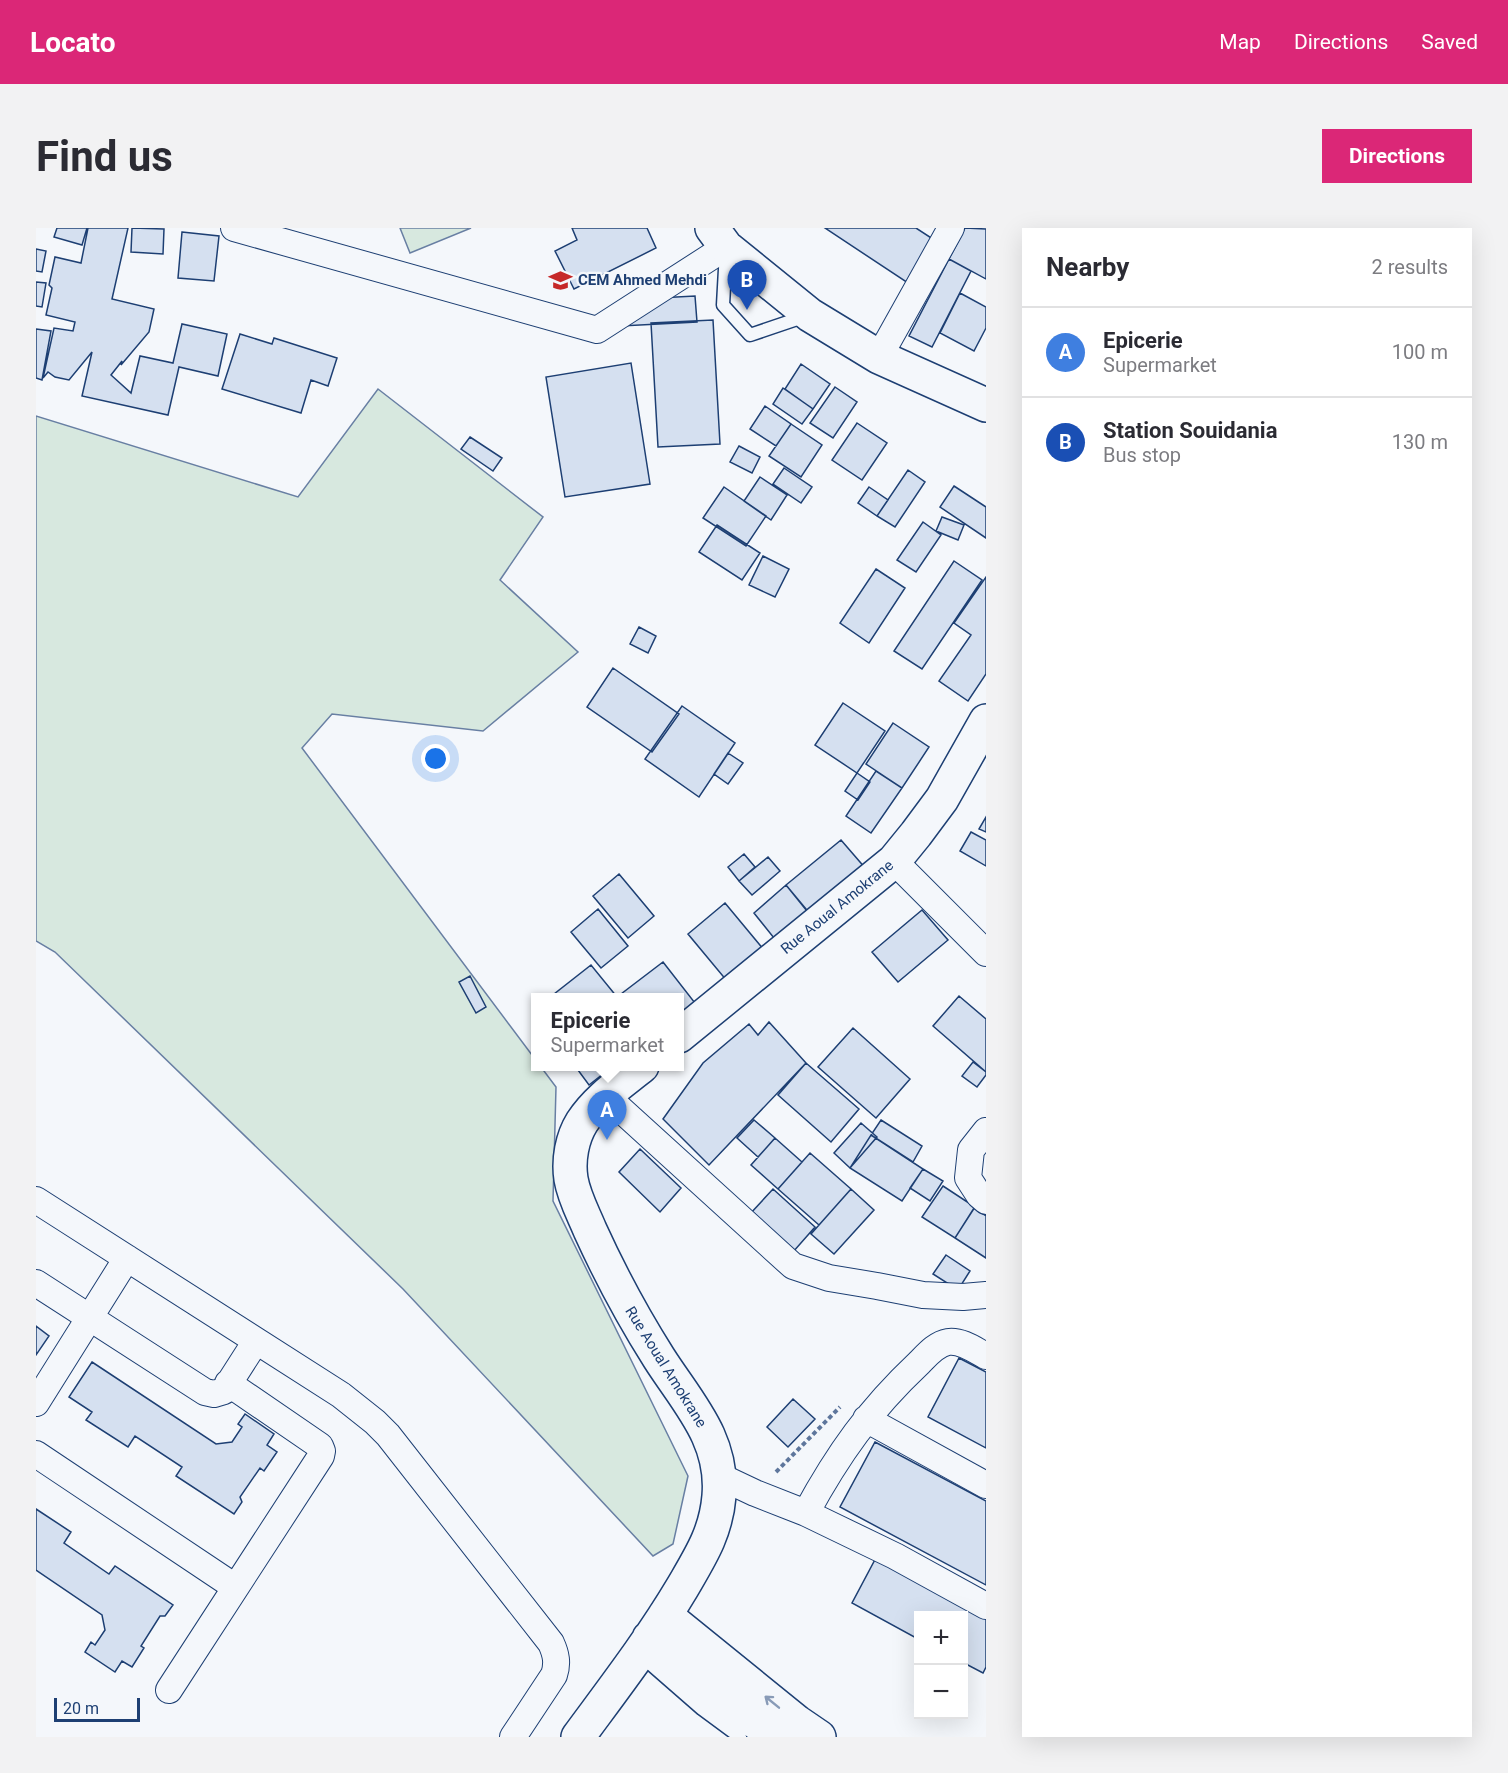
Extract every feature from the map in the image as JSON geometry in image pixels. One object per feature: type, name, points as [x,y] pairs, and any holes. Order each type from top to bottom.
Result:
[{"type":"street","points":[[234,228],[597,330],[719,237],[810,315],[879,357],[986,405]]},
{"type":"street","points":[[879,357],[951,228]]},
{"type":"street","name":"Rue Aoual Amokrane","points":[[684,1032],[894,861],[942,799],[986,721]]},
{"type":"street","points":[[894,861],[986,953]]},
{"type":"street","name":"Rue Aoual Amokrane","points":[[578,1737],[651,1635],[707,1545],[714,1528],[720,1493],[714,1450],[705,1426],[660,1360],[631,1312],[605,1263],[574,1195],[570,1159],[574,1140],[582,1123],[593,1108],[636,1071]]},
{"type":"street","points":[[606,1096],[793,1266],[829,1278],[923,1295],[963,1297],[986,1295]]},
{"type":"street","points":[[986,1131],[971,1150],[968,1178],[979,1196],[986,1201]]},
{"type":"street","points":[[36,1200],[341,1395],[375,1422],[400,1450],[551,1643],[556,1659],[554,1675],[513,1737]]},
{"type":"street","points":[[36,1403],[127,1258]]},
{"type":"street","points":[[36,1282],[205,1392],[214,1394],[224,1391],[256,1341]]},
{"type":"street","points":[[806,1513],[842,1451],[866,1419],[891,1389],[935,1347],[957,1342],[986,1356]]},
{"type":"street","points":[[169,1690],[321,1456],[320,1446],[228,1383]]},
{"type":"street","points":[[866,1419],[986,1485]]},
{"type":"street","points":[[36,1454],[235,1587]]},
{"type":"street","points":[[719,1476],[806,1513],[895,1556],[986,1606]]},
{"type":"street","points":[[651,1635],[713,1691],[776,1737]]},
{"type":"street","points":[[651,1635],[819,1737]]},
{"type":"lane","points":[[719,237],[723,305],[750,335],[810,315]]},
{"type":"lane","points":[[651,1635],[702,1709],[740,1737]]},
{"type":"shaded area","points":[[400,228],[471,228],[410,253]]},
{"type":"shaded area","points":[[378,389],[543,517],[500,580],[578,652],[483,731],[332,714],[302,748],[531,1054],[531,1071],[544,1071],[556,1087],[553,1201],[688,1476],[673,1544],[653,1556],[403,1289],[55,952],[36,941],[36,416],[298,497]]},
{"type":"building","points":[[57,228],[87,228],[82,245],[54,237]]},
{"type":"building","points":[[88,228],[128,228],[112,299],[154,309],[149,332],[111,375],[131,393],[140,356],[173,363],[182,324],[227,334],[218,376],[179,367],[168,415],[82,396],[92,352],[69,380],[55,377],[48,372],[43,378],[54,328],[73,331],[75,322],[46,315],[55,257],[81,263]]},
{"type":"building","points":[[132,228],[164,229],[163,254],[131,252]]},
{"type":"building","points":[[572,228],[647,228],[656,248],[574,289],[555,251],[577,240]]},
{"type":"building","points":[[825,228],[916,228],[939,243],[911,285]]},
{"type":"building","points":[[965,228],[986,229],[986,279],[949,259]]},
{"type":"building","points":[[182,232],[219,236],[214,281],[178,278]]},
{"type":"building","points":[[36,249],[46,251],[42,272],[36,271]]},
{"type":"building","points":[[949,259],[971,271],[932,347],[909,336]]},
{"type":"building","points":[[36,282],[46,283],[42,307],[36,306]]},
{"type":"building","points":[[960,293],[986,307],[986,328],[974,351],[940,333]]},
{"type":"building","points":[[695,296],[697,322],[621,326],[620,300]]},
{"type":"building","points":[[713,320],[720,444],[658,447],[651,323]]},
{"type":"building","points":[[36,329],[51,331],[42,380],[36,378]]},
{"type":"building","points":[[240,334],[272,344],[274,338],[337,358],[328,386],[311,380],[301,413],[222,389]]},
{"type":"building","points":[[631,363],[650,484],[565,497],[546,377]]},
{"type":"building","points":[[801,364],[830,384],[813,409],[785,389]]},
{"type":"building","points":[[835,387],[857,402],[833,438],[810,423]]},
{"type":"building","points":[[783,388],[813,409],[802,424],[773,404]]},
{"type":"building","points":[[765,406],[791,424],[776,446],[750,429]]},
{"type":"building","points":[[857,423],[887,443],[862,480],[832,460]]},
{"type":"building","points":[[791,424],[822,445],[801,477],[769,456]]},
{"type":"building","points":[[470,437],[502,458],[493,471],[461,449]]},
{"type":"building","points":[[739,446],[760,457],[752,473],[730,462]]},
{"type":"building","points":[[784,468],[812,487],[801,503],[773,484]]},
{"type":"building","points":[[908,470],[925,482],[895,527],[877,516]]},
{"type":"building","points":[[760,477],[787,495],[771,520],[744,501]]},
{"type":"building","points":[[954,486],[986,507],[986,538],[940,507]]},
{"type":"building","points":[[724,487],[766,516],[746,546],[703,518]]},
{"type":"building","points":[[869,487],[888,500],[877,516],[858,503]]},
{"type":"building","points":[[942,517],[964,525],[958,540],[936,531]]},
{"type":"building","points":[[923,522],[941,535],[916,572],[897,560]]},
{"type":"building","points":[[717,525],[760,553],[742,580],[699,552]]},
{"type":"building","points":[[763,556],[789,569],[775,597],[749,585]]},
{"type":"building","points":[[954,561],[982,580],[922,669],[894,651]]},
{"type":"building","points":[[876,569],[905,588],[869,643],[840,623]]},
{"type":"building","points":[[986,577],[986,674],[968,701],[939,681],[971,635],[954,623]]},
{"type":"building","points":[[639,627],[656,636],[648,653],[630,644]]},
{"type":"building","points":[[613,668],[679,714],[652,752],[587,707]]},
{"type":"building","points":[[843,703],[885,731],[857,773],[815,745]]},
{"type":"building","points":[[682,706],[735,743],[699,797],[645,759]]},
{"type":"building","points":[[893,723],[929,747],[902,788],[866,764]]},
{"type":"building","points":[[728,753],[743,763],[728,784],[714,774]]},
{"type":"building","points":[[876,771],[902,788],[871,833],[846,816]]},
{"type":"building","points":[[857,773],[870,782],[858,800],[845,791]]},
{"type":"building","points":[[986,817],[986,832],[979,829]]},
{"type":"building","points":[[971,832],[986,840],[986,866],[960,851]]},
{"type":"building","points":[[841,840],[866,869],[811,915],[786,885]]},
{"type":"building","points":[[744,854],[755,867],[739,881],[728,867]]},
{"type":"building","points":[[768,857],[780,871],[752,895],[739,881]]},
{"type":"building","points":[[619,874],[654,916],[628,938],[593,896]]},
{"type":"building","points":[[786,885],[807,911],[774,938],[754,913]]},
{"type":"building","points":[[725,903],[764,950],[727,981],[688,934]]},
{"type":"building","points":[[598,909],[628,946],[601,968],[571,932]]},
{"type":"building","points":[[922,910],[948,940],[898,982],[872,952]]},
{"type":"building","points":[[663,962],[695,1003],[684,1011],[684,993],[622,993]]},
{"type":"building","points":[[591,965],[614,993],[555,993]]},
{"type":"building","points":[[470,976],[486,1007],[476,1013],[459,982]]},
{"type":"building","points":[[959,996],[986,1019],[986,1072],[933,1026]]},
{"type":"building","points":[[769,1022],[806,1063],[709,1165],[663,1119],[703,1063],[749,1024],[758,1035]]},
{"type":"building","points":[[853,1028],[910,1079],[876,1118],[818,1067]]},
{"type":"building","points":[[973,1062],[986,1072],[977,1087],[962,1076]]},
{"type":"building","points":[[806,1063],[859,1109],[831,1142],[778,1095]]},
{"type":"building","points":[[579,1071],[607,1071],[589,1085]]},
{"type":"building","points":[[754,1120],[775,1138],[758,1157],[737,1138]]},
{"type":"building","points":[[881,1120],[922,1146],[913,1162],[871,1135]]},
{"type":"building","points":[[861,1123],[877,1137],[850,1168],[834,1153]]},
{"type":"building","points":[[871,1135],[923,1169],[902,1201],[850,1168]]},
{"type":"building","points":[[775,1138],[802,1162],[778,1189],[751,1165]]},
{"type":"building","points":[[640,1149],[681,1188],[660,1212],[619,1172]]},
{"type":"building","points":[[810,1153],[851,1189],[819,1225],[778,1189]]},
{"type":"building","points":[[923,1169],[943,1181],[930,1201],[910,1188]]},
{"type":"building","points":[[943,1186],[975,1207],[955,1238],[922,1217]]},
{"type":"building","points":[[773,1189],[815,1227],[793,1252],[750,1214]]},
{"type":"building","points":[[851,1189],[874,1210],[834,1254],[811,1234]]},
{"type":"building","points":[[974,1208],[986,1216],[986,1258],[955,1238]]},
{"type":"building","points":[[946,1255],[970,1271],[958,1290],[933,1274]]},
{"type":"building","points":[[36,1326],[49,1336],[36,1355]]},
{"type":"building","points":[[959,1358],[986,1372],[986,1448],[928,1417]]},
{"type":"building","points":[[92,1362],[216,1444],[232,1442],[242,1427],[238,1424],[245,1414],[274,1434],[267,1445],[277,1452],[264,1471],[260,1468],[240,1497],[242,1502],[234,1514],[176,1476],[182,1467],[135,1436],[128,1447],[86,1420],[92,1412],[69,1397]]},
{"type":"building","points":[[793,1399],[815,1419],[788,1447],[767,1427]]},
{"type":"building","points":[[875,1442],[986,1501],[986,1585],[840,1507]]},
{"type":"building","points":[[36,1509],[71,1532],[64,1543],[109,1574],[115,1566],[173,1605],[165,1616],[160,1616],[141,1646],[144,1648],[132,1667],[122,1661],[115,1672],[85,1652],[91,1642],[95,1645],[105,1630],[102,1615],[36,1570]]},
{"type":"building","points":[[878,1554],[986,1612],[986,1667],[983,1673],[968,1665],[968,1611],[914,1611],[914,1637],[852,1603]]},
{"type":"place","name":"CEM Ahmed Mehdi","points":[[560,280]]},
{"type":"place","name":"Station Souidania","points":[[747,310]]},
{"type":"place","name":"Epicerie","points":[[607,1140]]}]
